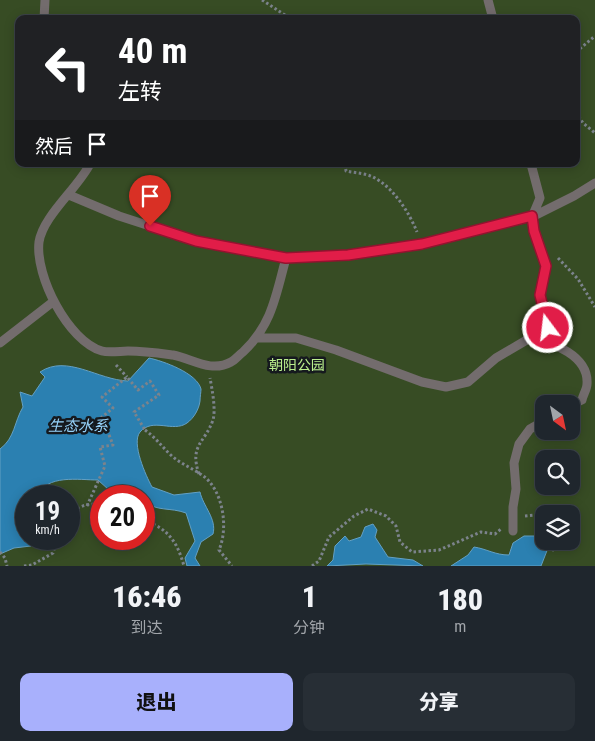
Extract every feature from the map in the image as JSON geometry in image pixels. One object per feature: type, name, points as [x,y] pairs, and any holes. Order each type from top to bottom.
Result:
[{"type":"lane","points":[[44,15],[45,0]]},
{"type":"lane","points":[[488,0],[492,15]]},
{"type":"lane","points":[[88,167],[69,195],[46,221],[39,242],[44,279],[62,315],[81,338],[102,351],[154,352],[182,357],[209,367],[231,362],[258,338],[272,310],[286,258]]},
{"type":"lane","points":[[532,167],[540,198],[532,216],[534,231],[546,266],[540,295],[548,328],[549,342]]},
{"type":"lane","points":[[69,195],[118,216],[196,241],[286,258],[348,255],[422,244],[532,216],[574,196],[595,183]]},
{"type":"lane","points":[[0,343],[54,301]]},
{"type":"lane","points":[[258,338],[296,338],[336,350],[422,382],[446,387],[468,382],[496,358],[530,338],[549,342],[565,350],[583,367],[587,385],[580,401]]},
{"type":"lane","points":[[513,531],[516,489],[514,463],[519,444],[530,429],[535,426]]},
{"type":"path","points":[[262,0],[285,15]]},
{"type":"path","points":[[580,49],[595,36]]},
{"type":"path","points":[[580,118],[595,133]]},
{"type":"path","points":[[345,167],[346,171],[373,177],[393,193],[412,219],[422,244]]},
{"type":"path","points":[[553,252],[578,279],[595,307]]},
{"type":"path","points":[[200,474],[195,462],[199,442],[213,420],[209,367]]},
{"type":"path","points":[[87,506],[105,466],[100,447],[113,445],[102,417],[113,408],[102,397],[127,377],[138,390],[150,381],[159,395],[134,412],[145,430],[156,438],[173,457],[206,479],[218,496],[224,538],[219,550],[232,566]]},
{"type":"path","points":[[80,507],[90,505]]},
{"type":"path","points":[[312,566],[319,562],[329,537],[354,516],[368,509],[386,516],[396,526],[400,542],[412,552],[439,550],[481,532],[496,534],[513,518],[535,515]]},
{"type":"path","points":[[155,524],[161,526],[177,545],[184,566]]},
{"type":"path","points":[[24,566],[32,565],[53,553],[54,550]]},
{"type":"path","points":[[0,552],[5,558],[7,566]]},
{"type":"green space","name":"朝阳公园","points":[[0,0],[595,0],[595,566],[0,566]]},
{"type":"water","name":"生态水系","points":[[149,358],[171,365],[186,373],[198,383],[201,389],[199,407],[190,421],[176,427],[151,426],[140,432],[137,444],[138,451],[151,485],[104,485],[98,480],[73,479],[55,481],[47,485],[15,485],[15,548],[0,554],[0,449],[9,440],[23,407],[20,392],[32,396],[45,377],[40,372],[50,367],[72,367],[117,380],[128,381]]},
{"type":"water","name":"生态水系","points":[[155,488],[174,495],[200,492],[214,528],[213,534],[201,542],[195,558],[200,566],[187,566],[185,558],[195,541],[186,513],[155,507]]},
{"type":"water","points":[[373,524],[377,530],[375,537],[388,557],[413,560],[423,566],[366,564],[327,566],[333,560],[335,546],[345,536],[349,541],[361,537],[365,527]]},
{"type":"water","points":[[524,536],[535,536],[535,550],[547,550],[541,566],[451,566],[468,555],[474,547],[509,555],[513,543]]},
{"type":"route","points":[[150,226],[196,241],[286,258],[348,255],[422,244],[532,216],[534,231],[546,266],[540,295],[548,328]]}]
